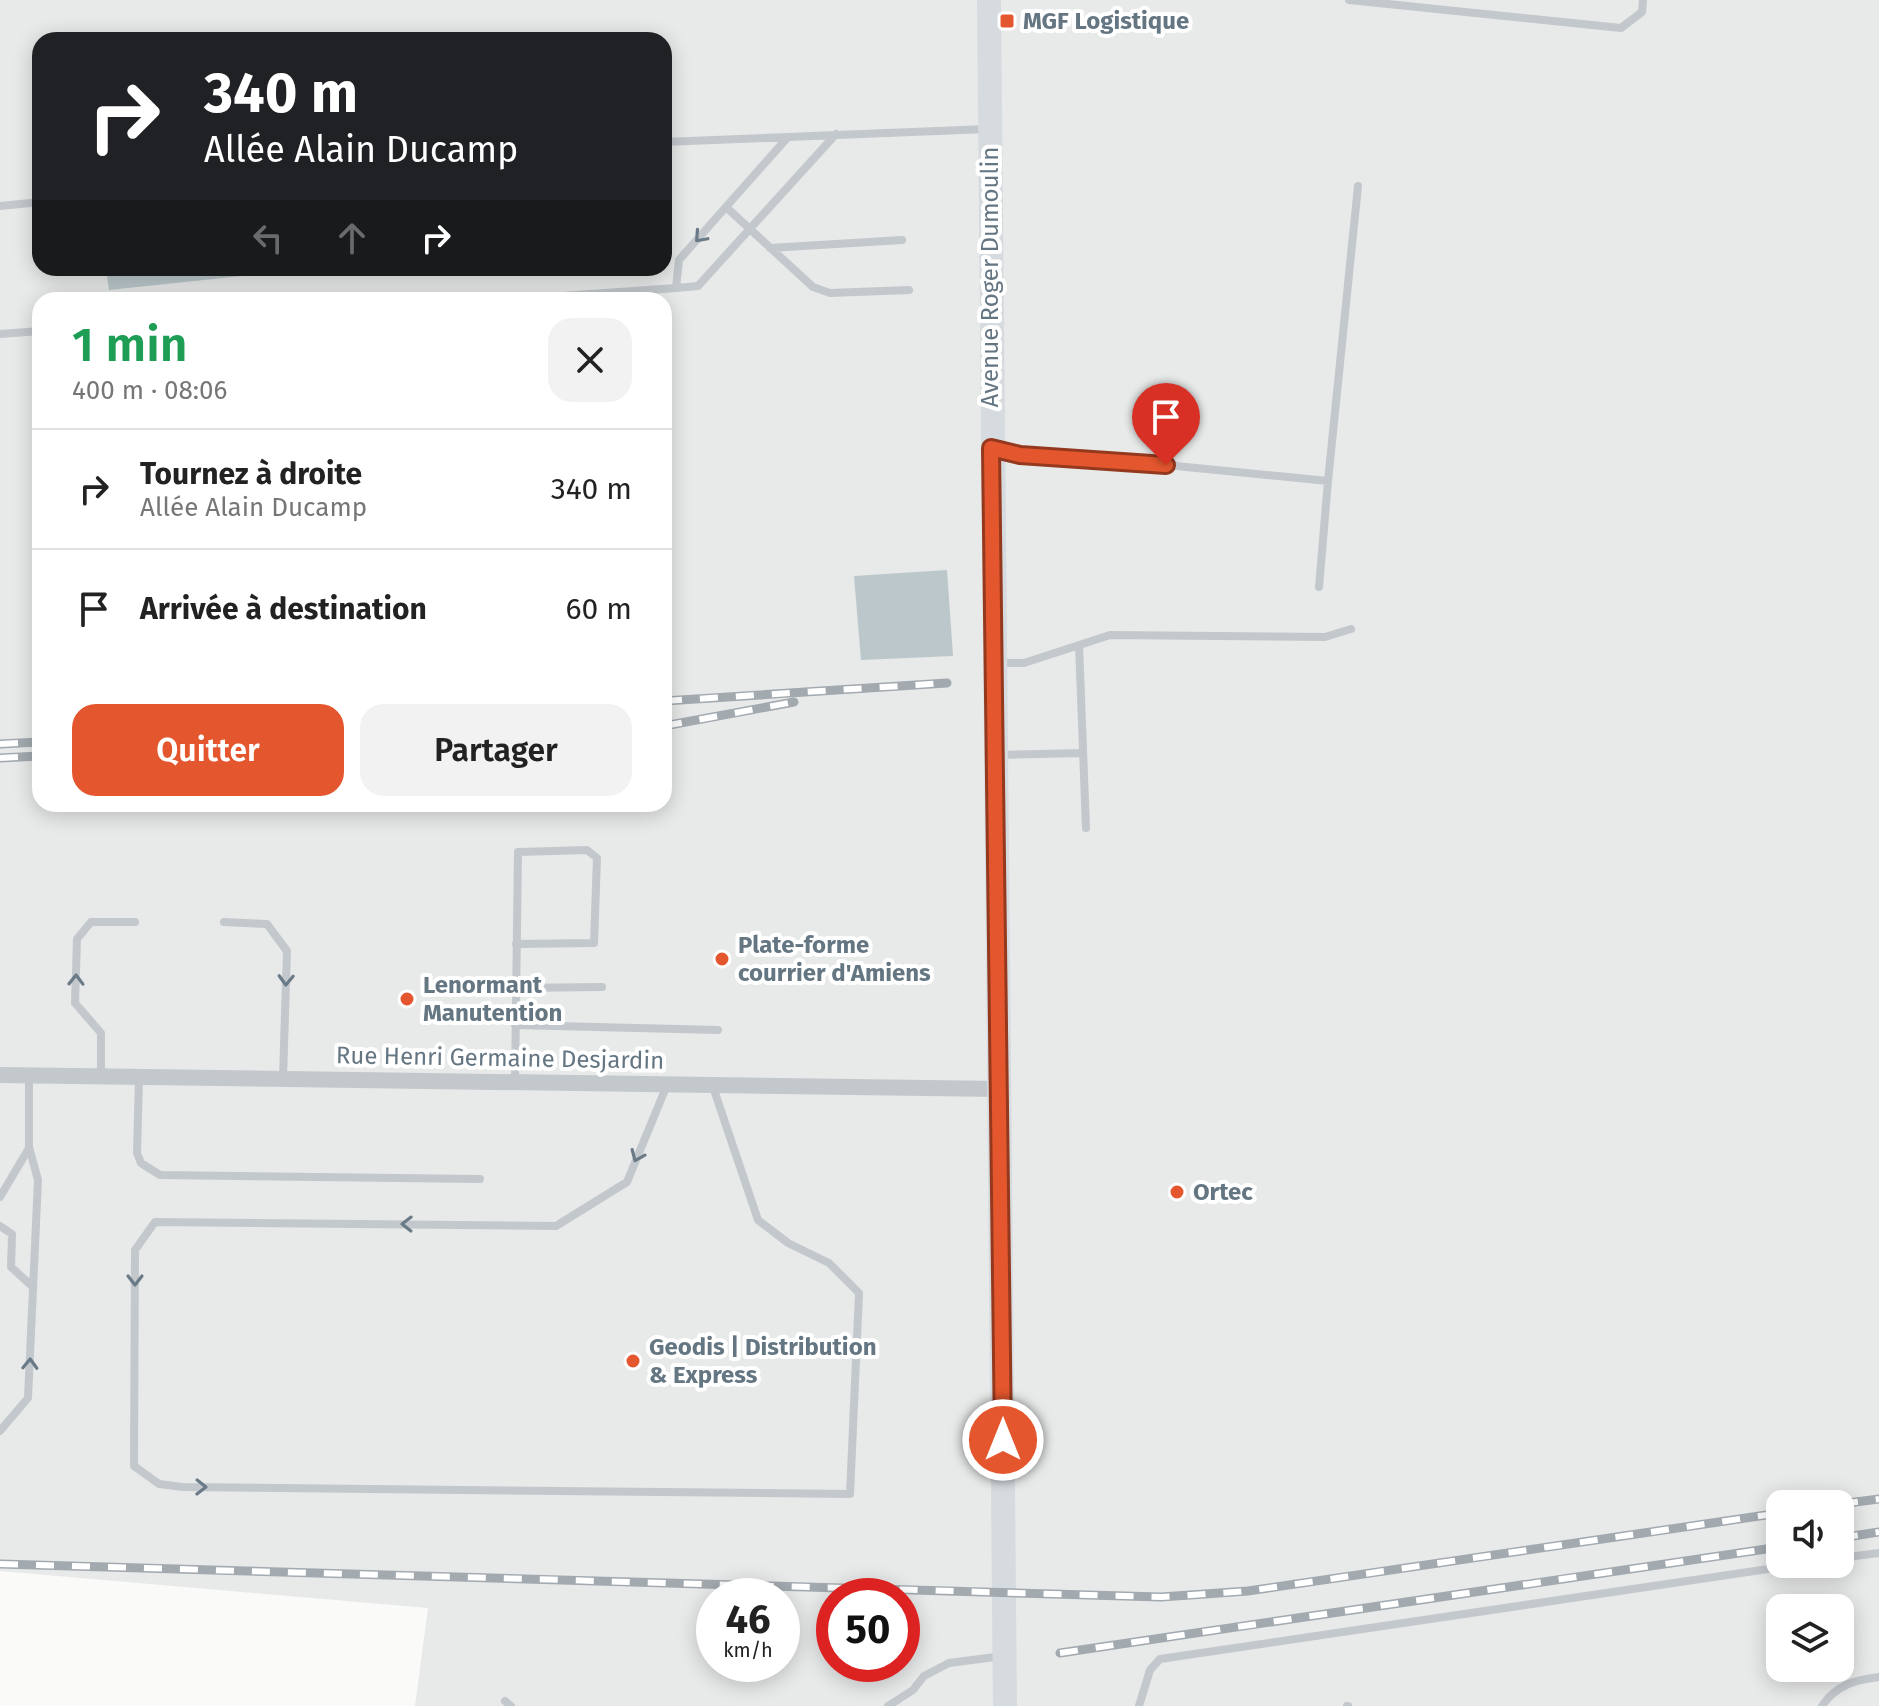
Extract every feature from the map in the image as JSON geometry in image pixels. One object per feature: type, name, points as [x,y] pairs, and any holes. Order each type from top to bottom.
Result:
[{"type":"main road","name":"Avenue Roger Dumoulin","points":[[989,0],[1005,1706]]},
{"type":"street","name":"Rue Henri Germaine Desjardin","points":[[0,1075],[999,1089]]},
{"type":"lane","points":[[1349,0],[1621,28],[1642,12],[1643,0]]},
{"type":"lane","points":[[672,142],[989,129]]},
{"type":"lane","points":[[618,292],[698,286],[836,134]]},
{"type":"lane","points":[[676,288],[679,260],[788,137]]},
{"type":"lane","points":[[1319,587],[1358,186]]},
{"type":"lane","points":[[0,206],[32,203]]},
{"type":"lane","points":[[726,207],[813,287],[830,293],[909,290]]},
{"type":"lane","points":[[770,248],[902,240]]},
{"type":"lane","points":[[0,334],[32,332]]},
{"type":"lane","points":[[991,448],[1020,455],[1328,481]]},
{"type":"lane","points":[[995,663],[1024,663],[1110,635],[1325,637],[1351,629]]},
{"type":"lane","points":[[1079,645],[1086,828]]},
{"type":"lane","points":[[996,755],[1083,753]]},
{"type":"lane","points":[[515,1082],[515,988],[518,852],[587,850],[597,858],[594,943],[516,944]]},
{"type":"lane","points":[[101,1076],[101,1033],[75,1003],[77,939],[91,922],[135,922]]},
{"type":"lane","points":[[224,922],[267,924],[287,951],[283,1078]]},
{"type":"lane","points":[[515,988],[602,987]]},
{"type":"lane","points":[[515,1025],[718,1030]]},
{"type":"lane","points":[[0,1431],[28,1398],[38,1180],[29,1147],[29,1075]]},
{"type":"lane","points":[[139,1077],[137,1153],[141,1163],[160,1175],[480,1179]]},
{"type":"lane","points":[[667,1084],[627,1182],[556,1226],[155,1222],[135,1250],[134,1466],[159,1484],[183,1487],[850,1494],[859,1293],[829,1263],[788,1243],[758,1220],[712,1084]]},
{"type":"lane","points":[[0,1197],[29,1147]]},
{"type":"lane","points":[[0,1226],[12,1234],[11,1267],[33,1287]]},
{"type":"lane","points":[[1854,1556],[1879,1553]]},
{"type":"lane","points":[[1139,1706],[1150,1670],[1160,1659],[1766,1569]]},
{"type":"lane","points":[[888,1706],[913,1690],[924,1676],[949,1663],[1004,1656]]},
{"type":"lane","points":[[1822,1706],[1829,1695],[1852,1680],[1879,1677]]},
{"type":"shaded area","points":[[0,0],[1879,0],[1879,1706],[415,1706],[428,1608],[0,1571]]},
{"type":"shaded area","points":[[107,276],[241,276],[109,290]]},
{"type":"shaded area","points":[[947,570],[953,656],[861,660],[854,576]]},
{"type":"railway","points":[[672,700],[947,683]]},
{"type":"railway","points":[[672,725],[794,702]]},
{"type":"railway","points":[[0,744],[32,742]]},
{"type":"railway","points":[[0,758],[32,756]]},
{"type":"railway","points":[[1854,1502],[1879,1499]]},
{"type":"railway","points":[[0,1564],[1161,1597],[1248,1591],[1766,1515]]},
{"type":"railway","points":[[1854,1536],[1879,1532]]},
{"type":"railway","points":[[1060,1653],[1766,1549]]},
{"type":"place","name":"MGF Logistique","points":[[1007,21]]},
{"type":"place","name":"Plate-forme courrier d'Amiens","points":[[722,959]]},
{"type":"place","name":"Lenormant Manutention","points":[[407,999]]},
{"type":"place","name":"Ortec","points":[[1177,1192]]},
{"type":"place","name":"Geodis | Distribution & Express","points":[[633,1361]]},
{"type":"route","points":[[1003,1440],[991,448],[1020,455],[1166,465]]}]
